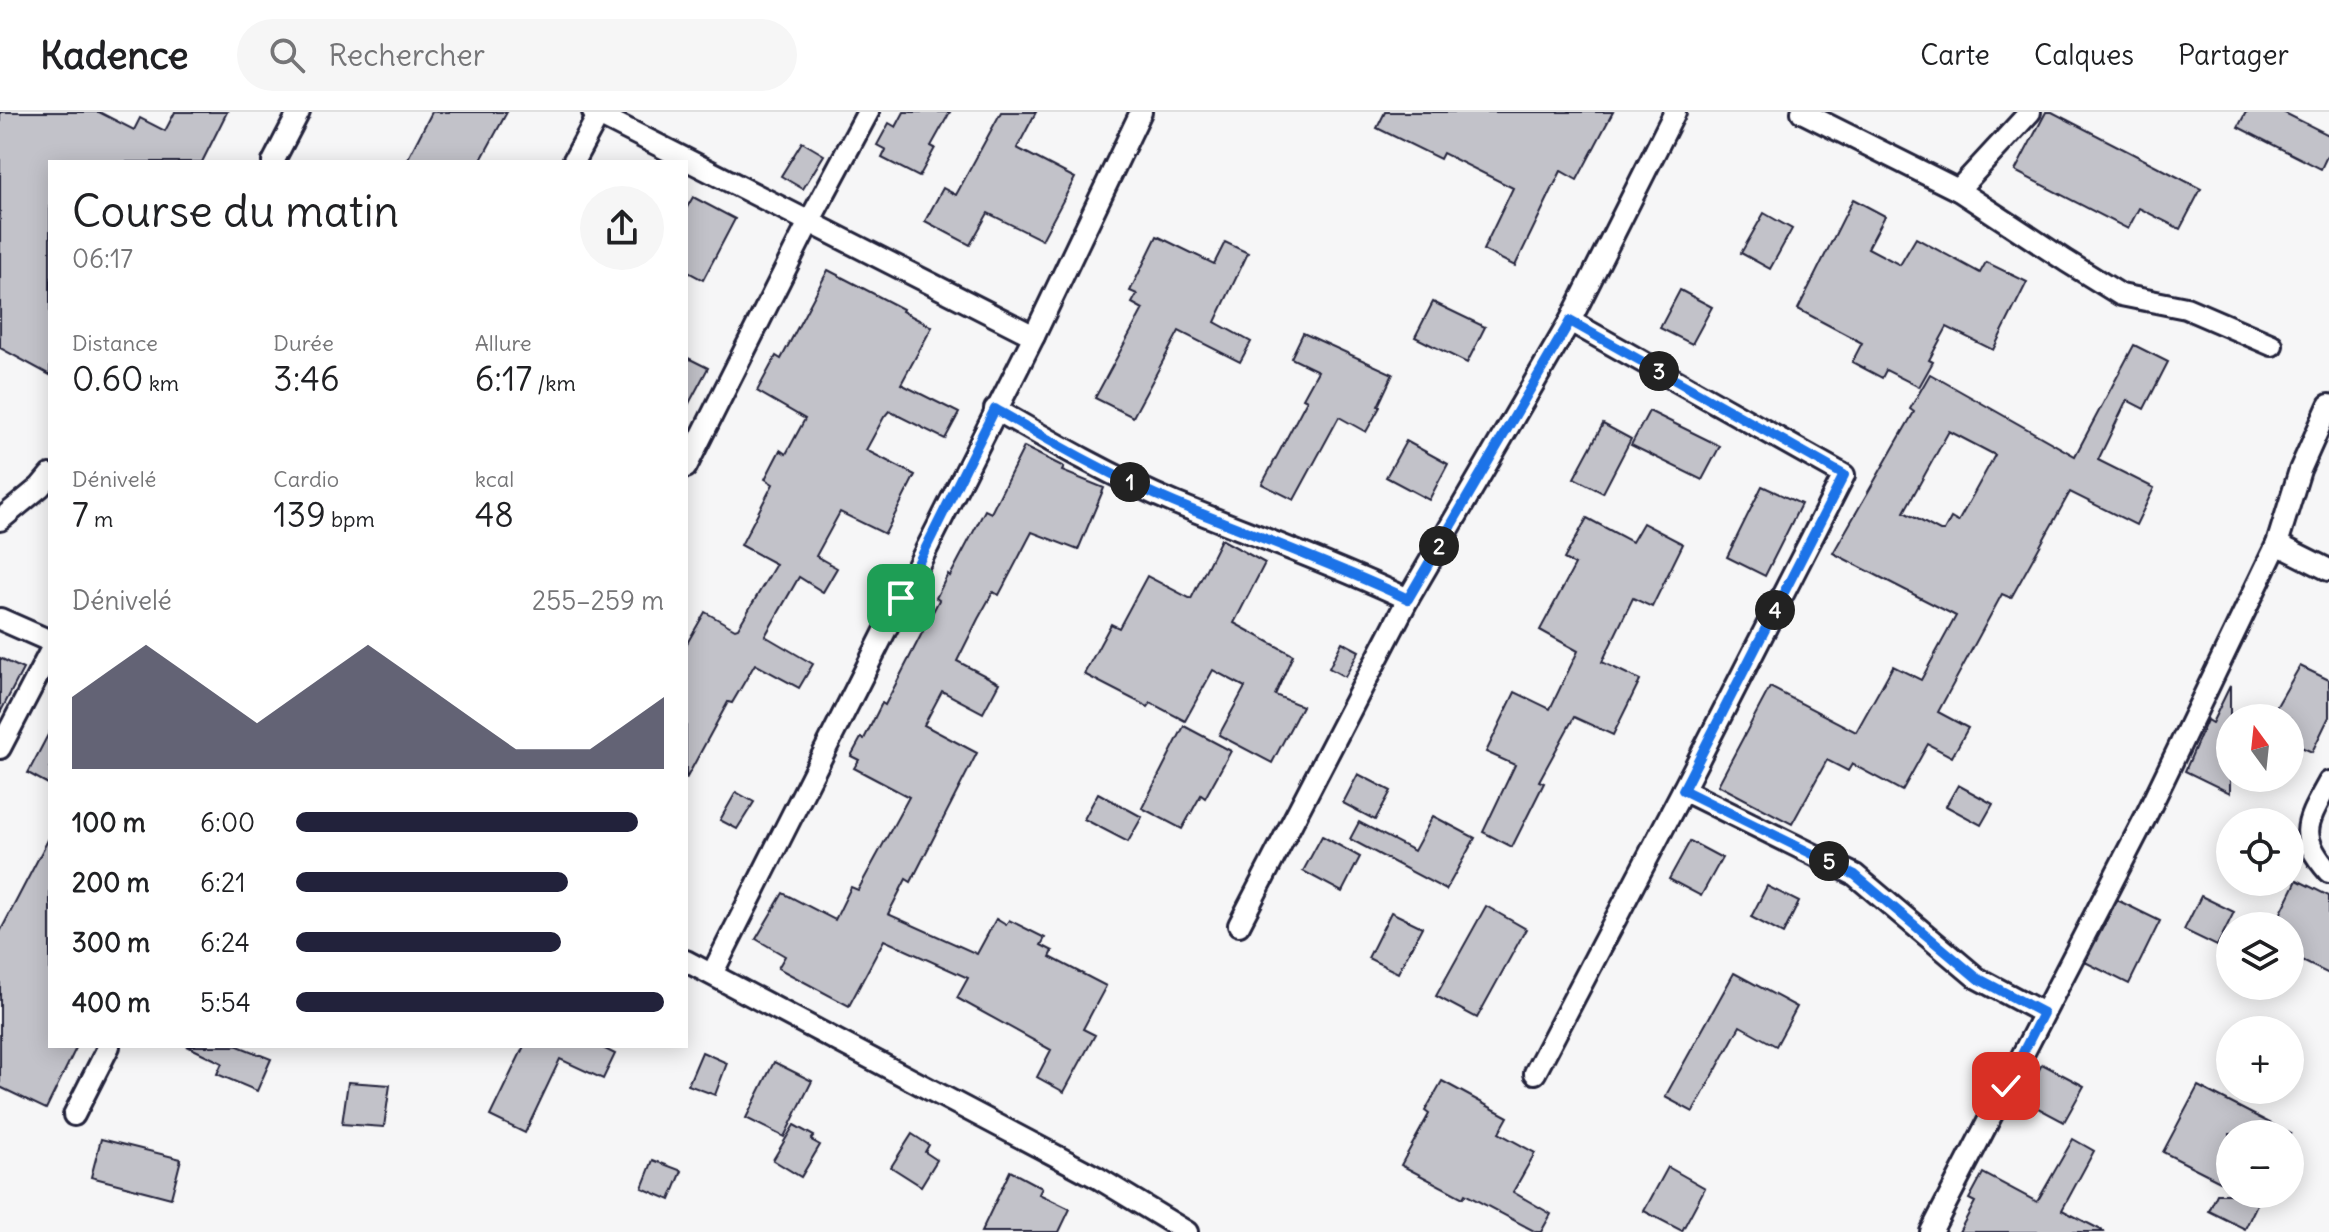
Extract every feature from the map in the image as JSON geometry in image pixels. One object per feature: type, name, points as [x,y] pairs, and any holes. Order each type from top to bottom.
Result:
[{"type":"street","points":[[274,160],[299,112]]},
{"type":"street","points":[[688,463],[868,112]]},
{"type":"street","points":[[712,974],[1034,336],[1141,112]]},
{"type":"street","points":[[1239,925],[1408,599],[1570,321],[1675,112]]},
{"type":"street","points":[[1802,112],[1958,190],[2121,295],[2186,308],[2272,345]]},
{"type":"street","points":[[1958,190],[2030,112]]},
{"type":"street","points":[[574,160],[597,113],[1034,336]]},
{"type":"street","points":[[1535,1073],[1844,475],[1570,321]]},
{"type":"street","points":[[1931,1232],[2145,818],[2277,544],[2300,470],[2329,405]]},
{"type":"street","points":[[995,409],[1077,457],[1173,502],[1362,577],[1408,599]]},
{"type":"street","points":[[0,520],[48,477]]},
{"type":"street","points":[[2277,544],[2329,570]]},
{"type":"street","points":[[0,619],[48,640]]},
{"type":"street","points":[[0,748],[48,656]]},
{"type":"street","points":[[2329,782],[2314,809],[2307,833],[2311,850],[2329,872]]},
{"type":"street","points":[[1683,790],[1855,875],[1977,978],[2043,1013]]},
{"type":"street","points":[[688,962],[1098,1178],[1187,1232]]},
{"type":"street","points":[[74,1115],[108,1048]]},
{"type":"building","points":[[0,112],[99,112],[134,130],[140,118],[165,131],[175,112],[227,112],[203,160],[48,160],[48,374],[0,348]]},
{"type":"building","points":[[432,112],[507,112],[481,160],[407,160]]},
{"type":"building","points":[[904,112],[950,112],[931,146],[935,148],[919,177],[882,158],[886,150],[877,145],[889,123],[896,127]]},
{"type":"building","points":[[1001,112],[1036,112],[1017,148],[1075,178],[1042,240],[988,213],[970,245],[925,221],[943,188],[956,195]]},
{"type":"building","points":[[1385,112],[1613,112],[1577,180],[1561,171],[1515,266],[1483,250],[1513,188],[1443,153],[1440,159],[1377,128]]},
{"type":"building","points":[[2046,112],[2052,112],[2201,189],[2180,229],[2139,208],[2128,229],[2015,171]]},
{"type":"building","points":[[2246,112],[2283,112],[2329,135],[2329,152],[2321,169],[2238,127]]},
{"type":"building","points":[[802,142],[824,155],[803,189],[781,176]]},
{"type":"building","points":[[693,197],[735,219],[703,280],[688,272],[688,206]]},
{"type":"building","points":[[1853,199],[1885,216],[1868,248],[1900,265],[1916,238],[1980,273],[1986,262],[2027,282],[1993,350],[1947,327],[1919,387],[1886,370],[1882,378],[1852,362],[1862,343],[1798,309]]},
{"type":"building","points":[[1764,213],[1792,229],[1770,269],[1741,253]]},
{"type":"building","points":[[1157,236],[1214,264],[1225,242],[1248,253],[1215,322],[1251,342],[1240,362],[1179,331],[1133,417],[1095,398],[1143,309],[1132,303],[1137,294],[1130,291]]},
{"type":"building","points":[[828,270],[932,327],[901,384],[959,413],[945,439],[889,411],[884,417],[866,450],[915,475],[885,534],[840,512],[816,556],[837,568],[823,592],[799,577],[765,636],[813,664],[799,688],[755,664],[732,703],[728,702],[688,775],[688,642],[705,612],[738,628],[776,564],[741,545],[773,484],[765,479],[780,450],[786,454],[805,419],[757,391],[776,356],[781,359]]},
{"type":"building","points":[[1680,290],[1712,307],[1692,344],[1660,328]]},
{"type":"building","points":[[1433,302],[1485,327],[1467,363],[1415,337]]},
{"type":"building","points":[[1303,333],[1393,374],[1366,432],[1339,417],[1294,500],[1262,484],[1307,400],[1303,398],[1318,371],[1291,358]]},
{"type":"building","points":[[2134,345],[2168,362],[2144,409],[2127,400],[2098,460],[2154,488],[2136,525],[2070,492],[2011,598],[2002,594],[1938,712],[1968,728],[1952,757],[1928,744],[1902,791],[1852,764],[1848,771],[1827,760],[1792,824],[1718,785],[1770,687],[1856,732],[1893,666],[1921,680],[1956,616],[1833,553],[1914,412],[1910,409],[1930,374],[2075,456]],"holes":[[[1949,431],[1995,455],[1958,522],[1951,518],[1944,531],[1904,512]]]},
{"type":"building","points":[[688,358],[708,368],[688,405]]},
{"type":"building","points":[[1649,411],[1720,446],[1702,480],[1631,445]]},
{"type":"building","points":[[1603,424],[1631,439],[1603,493],[1574,478]]},
{"type":"building","points":[[1406,441],[1448,464],[1429,500],[1386,477]]},
{"type":"building","points":[[1024,447],[1064,467],[1062,471],[1104,488],[1078,550],[1032,532],[999,595],[993,592],[978,619],[957,661],[999,683],[983,713],[942,691],[924,725],[977,753],[911,882],[906,879],[888,914],[977,954],[996,919],[1006,925],[1009,920],[1045,938],[1041,945],[1053,951],[1050,957],[1106,986],[1083,1029],[1095,1035],[1064,1092],[1037,1077],[1051,1050],[957,998],[968,978],[884,940],[849,1006],[778,968],[785,956],[756,939],[783,893],[835,920],[851,887],[858,890],[909,797],[854,768],[859,760],[851,756],[861,738],[864,739],[882,703],[885,705],[939,600],[936,598],[948,574],[950,576],[985,510],[991,513]]},
{"type":"building","points":[[1762,486],[1801,504],[1765,576],[1727,557]]},
{"type":"building","points":[[1587,518],[1632,542],[1643,523],[1683,544],[1652,607],[1633,598],[1602,662],[1640,680],[1613,735],[1574,717],[1539,781],[1544,783],[1512,847],[1483,832],[1515,765],[1486,752],[1515,692],[1550,709],[1578,651],[1540,630],[1575,565],[1564,559]]},
{"type":"building","points":[[1221,539],[1265,563],[1234,623],[1293,655],[1275,695],[1302,706],[1272,763],[1219,735],[1245,687],[1213,670],[1185,721],[1151,703],[1148,707],[1084,674],[1111,624],[1119,628],[1147,576],[1191,599]]},
{"type":"building","points":[[1342,642],[1359,651],[1345,677],[1329,668]]},
{"type":"building","points":[[0,658],[23,669],[0,713]]},
{"type":"building","points":[[2300,666],[2329,680],[2329,717],[2312,752],[2304,748],[2304,704],[2278,704]]},
{"type":"building","points":[[2230,686],[2230,704],[2221,704]]},
{"type":"building","points":[[2216,715],[2216,786],[2185,771],[2207,720],[2212,723]]},
{"type":"building","points":[[1184,726],[1231,751],[1205,798],[1201,795],[1182,829],[1142,808]]},
{"type":"building","points":[[48,735],[48,784],[28,773]]},
{"type":"building","points":[[1358,774],[1391,791],[1375,820],[1343,803]]},
{"type":"building","points":[[1958,785],[1993,804],[1981,825],[1946,806]]},
{"type":"building","points":[[736,792],[754,802],[737,829],[720,820]]},
{"type":"building","points":[[1098,793],[1142,817],[1128,842],[1084,819]]},
{"type":"building","points":[[1433,816],[1475,838],[1446,890],[1350,839],[1359,822],[1414,851]]},
{"type":"building","points":[[1322,836],[1360,857],[1342,892],[1303,871]]},
{"type":"building","points":[[48,840],[48,1048],[76,1048],[46,1109],[0,1087],[0,932]]},
{"type":"building","points":[[1690,841],[1722,858],[1701,896],[1669,879]]},
{"type":"building","points":[[2304,884],[2329,896],[2329,974],[2304,962],[2304,912],[2281,912],[2289,896],[2304,896]]},
{"type":"building","points":[[1767,886],[1799,902],[1783,934],[1751,917]]},
{"type":"building","points":[[2201,896],[2234,912],[2216,912],[2216,946],[2184,930]]},
{"type":"building","points":[[2117,900],[2160,921],[2129,984],[2085,962]]},
{"type":"building","points":[[1486,906],[1526,929],[1477,1018],[1436,996]]},
{"type":"building","points":[[1391,912],[1422,927],[1398,973],[1368,958]]},
{"type":"building","points":[[1734,973],[1797,1007],[1776,1046],[1740,1026],[1693,1112],[1665,1097]]},
{"type":"building","points":[[191,1048],[243,1048],[271,1059],[257,1091],[217,1074],[222,1063]]},
{"type":"building","points":[[523,1048],[603,1048],[615,1054],[603,1079],[560,1059],[525,1133],[490,1116]]},
{"type":"building","points":[[702,1052],[727,1063],[715,1095],[688,1085]]},
{"type":"building","points":[[774,1062],[812,1081],[784,1137],[746,1118]]},
{"type":"building","points":[[2042,1064],[2084,1086],[2064,1122],[2023,1100]]},
{"type":"building","points":[[1442,1081],[1508,1117],[1499,1133],[1535,1153],[1513,1192],[1551,1214],[1541,1232],[1465,1194],[1463,1198],[1401,1165],[1429,1114],[1425,1111]]},
{"type":"building","points":[[348,1082],[390,1085],[384,1127],[342,1124]]},
{"type":"building","points":[[2198,1086],[2216,1095],[2216,1104],[2233,1104],[2264,1120],[2216,1120],[2216,1179],[2163,1152]]},
{"type":"building","points":[[794,1125],[814,1136],[811,1140],[820,1145],[801,1177],[773,1160]]},
{"type":"building","points":[[912,1134],[929,1145],[925,1152],[937,1160],[921,1186],[891,1167]]},
{"type":"building","points":[[101,1139],[181,1159],[171,1198],[91,1177]]},
{"type":"building","points":[[2073,1139],[2094,1151],[2062,1210],[2105,1232],[1959,1232],[1975,1202],[1969,1199],[1983,1173],[2037,1202]]},
{"type":"building","points":[[653,1160],[682,1171],[670,1200],[642,1188]]},
{"type":"building","points":[[1668,1167],[1705,1188],[1682,1231],[1644,1211]]},
{"type":"building","points":[[1010,1171],[1042,1188],[1039,1194],[1070,1209],[1059,1232],[981,1232]]},
{"type":"building","points":[[2216,1196],[2216,1208],[2255,1208],[2245,1229],[2209,1211]]},
{"type":"route","points":[[901,598],[995,409],[1077,457],[1173,502],[1362,577],[1408,599],[1570,321],[1844,475],[1683,790],[1855,875],[1977,978],[2043,1013],[2006,1086]]}]
